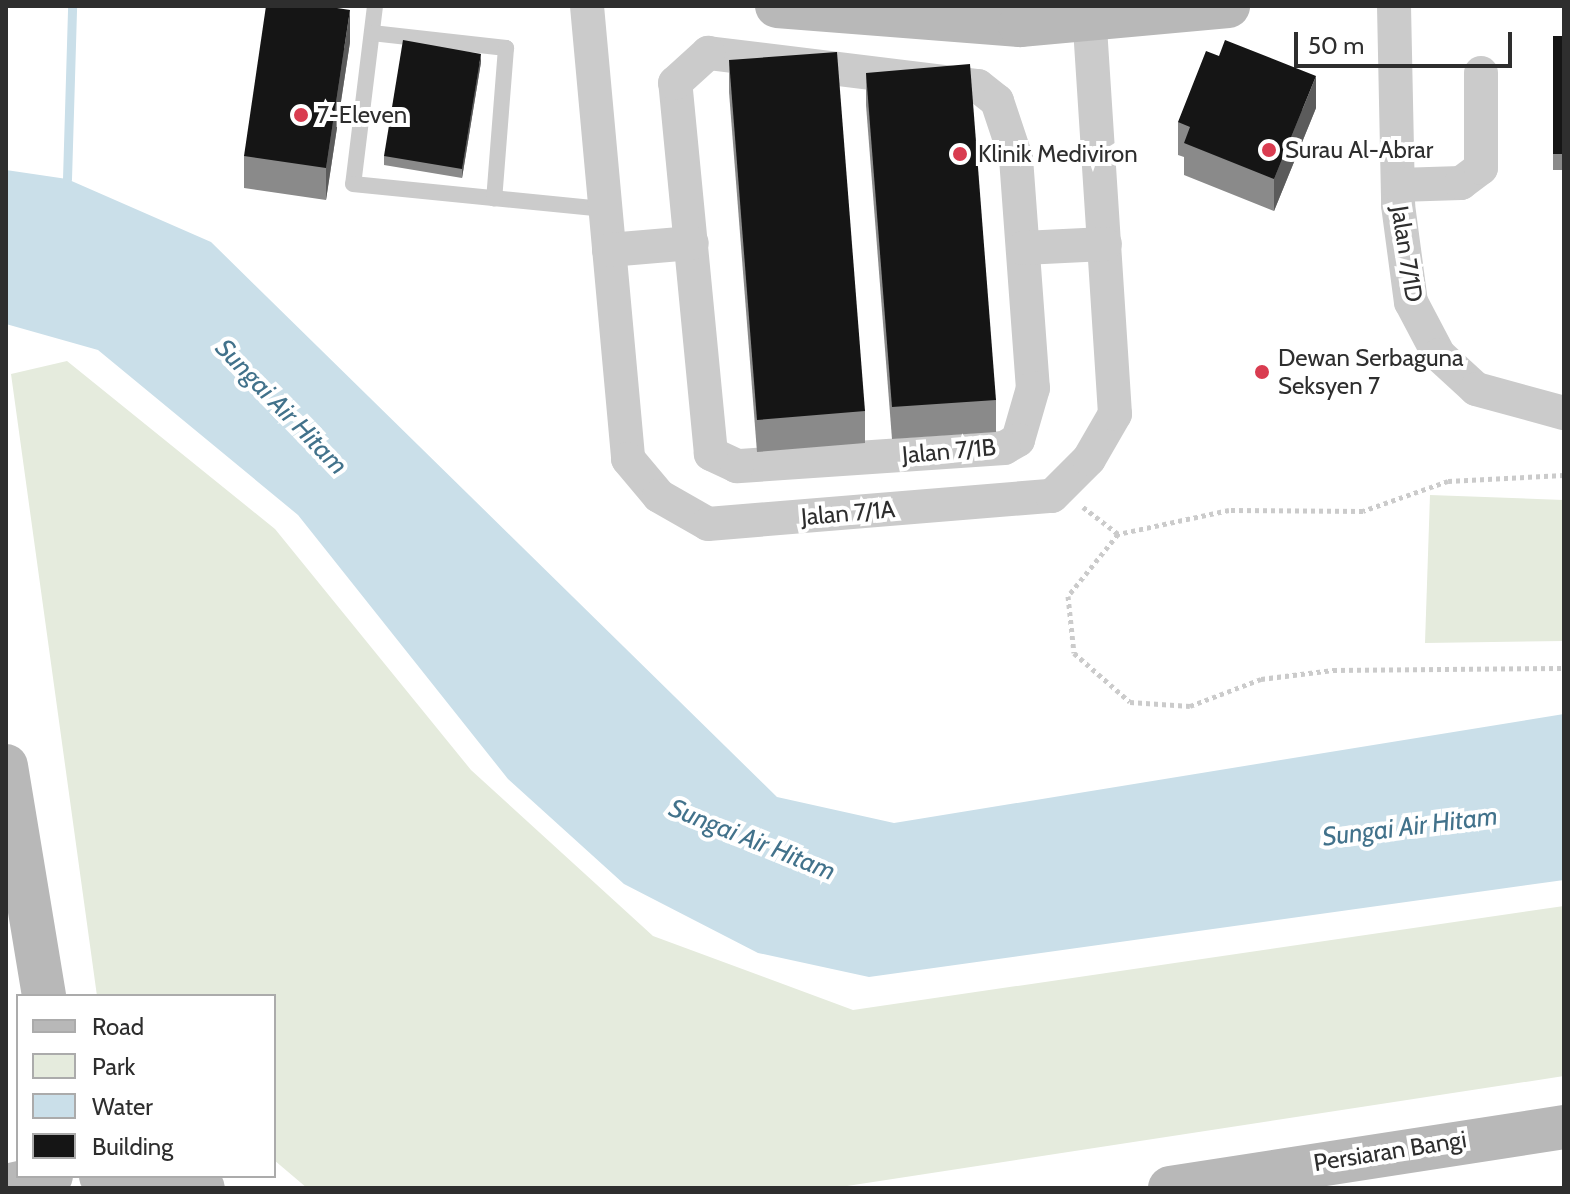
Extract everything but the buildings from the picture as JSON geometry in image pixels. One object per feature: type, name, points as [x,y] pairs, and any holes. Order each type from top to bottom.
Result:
[{"type":"street","name":"Jalan 7/1A","points":[[587,6],[628,459],[659,496],[708,524],[1052,496]]},
{"type":"street","points":[[777,6],[1090,24],[1228,6]]},
{"type":"street","name":"Jalan 7/1D","points":[[1394,6],[1398,185],[1411,302],[1439,355],[1476,389],[1564,413]]},
{"type":"street","points":[[1052,496],[1089,459],[1115,414],[1090,24]]},
{"type":"street","name":"Jalan 7/1B","points":[[708,53],[978,86],[1009,125],[1023,248],[1033,388],[1018,440],[1004,448],[737,466],[711,454],[692,243],[675,83],[708,53]]},
{"type":"street","points":[[1398,185],[1461,183],[1481,168],[1481,73]]},
{"type":"street","points":[[609,250],[692,243]]},
{"type":"street","points":[[1023,248],[1105,244]]},
{"type":"street","points":[[6,766],[45,987]]},
{"type":"street","name":"Persiaran Bangi","points":[[1170,1188],[1564,1127]]},
{"type":"street","points":[[6,1186],[42,1178]]},
{"type":"lane","points":[[375,6],[353,184],[605,209]]},
{"type":"lane","points":[[372,33],[506,48],[494,199]]},
{"type":"path","points":[[1564,475],[1448,481],[1363,511],[1229,510],[1118,534],[1068,596],[1074,653],[1130,702],[1190,706],[1261,679],[1333,670],[1564,668]]},
{"type":"path","points":[[1052,496],[1095,512],[1118,534]]},
{"type":"green space","points":[[67,361],[275,529],[471,770],[653,936],[853,1010],[1564,906],[1564,1076],[834,1188],[307,1188],[276,1162],[276,994],[97,994],[11,374]]},
{"type":"green space","points":[[1430,495],[1564,500],[1564,641],[1425,643]]},
{"type":"water","name":"Sungai Air Hitam","points":[[6,170],[67,179],[211,242],[777,797],[894,823],[1564,714],[1564,880],[869,977],[758,953],[624,884],[508,779],[298,515],[98,350],[6,324]]},
{"type":"waterway","points":[[67,179],[72,6]]},
{"type":"place","name":"7-Eleven","points":[[301,115]]},
{"type":"place","name":"Surau Al-Abrar","points":[[1269,150]]},
{"type":"place","name":"Klinik Mediviron","points":[[960,154]]},
{"type":"place","name":"Dewan Serbaguna Seksyen 7","points":[[1262,372]]}]
